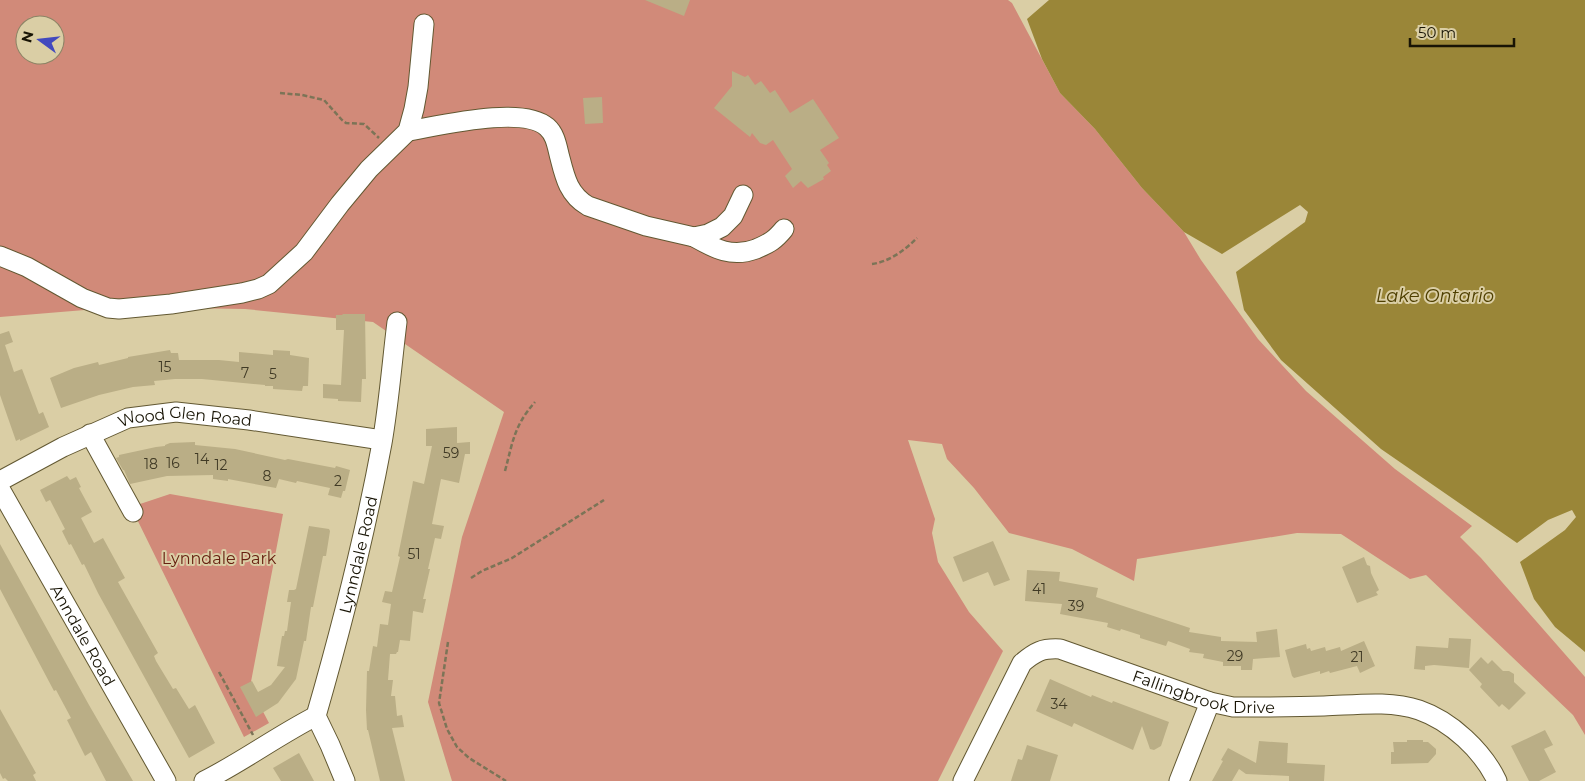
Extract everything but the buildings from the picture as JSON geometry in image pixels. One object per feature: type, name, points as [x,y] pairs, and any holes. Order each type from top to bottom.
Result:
[{"type":"street","points":[[0,256],[27,267],[82,298],[108,308],[119,309],[171,304],[242,293],[269,284],[304,252],[340,204],[389,148],[408,131],[418,87],[424,24]]},
{"type":"street","points":[[408,131],[499,117],[529,119],[546,126],[552,133],[568,186],[572,194],[588,206],[646,226],[694,237],[712,247],[727,252],[744,253],[774,240],[784,229]]},
{"type":"street","points":[[694,237],[708,234],[722,226],[733,216],[743,195]]},
{"type":"street","name":"Lynndale Road","points":[[316,716],[339,636],[371,500],[382,440],[397,322]]},
{"type":"street","name":"Wood Glen Road","points":[[0,480],[63,447],[128,418],[176,412],[248,420],[382,440]]},
{"type":"street","points":[[90,434],[133,512]]},
{"type":"street","name":"Anndale Road","points":[[0,489],[166,781]]},
{"type":"street","name":"Fallingbrook Drive","points":[[963,781],[1022,663],[1032,654],[1046,648],[1060,649],[1210,702],[1233,707],[1381,704],[1420,710],[1459,734],[1475,749],[1497,781]]},
{"type":"street","points":[[1179,781],[1210,702]]},
{"type":"street","points":[[204,781],[234,766],[316,716],[345,781]]},
{"type":"path","points":[[280,92],[324,100],[346,123],[364,124],[389,148]]},
{"type":"path","points":[[872,264],[888,259],[908,247],[917,238]]},
{"type":"path","points":[[505,471],[517,426],[524,414],[535,402]]},
{"type":"path","points":[[471,578],[512,558],[604,500]]},
{"type":"path","points":[[448,642],[439,703],[446,729],[457,747],[469,758],[506,781]]},
{"type":"path","points":[[219,672],[261,748]]},
{"type":"green space","points":[[0,0],[1008,0],[1012,3],[1060,93],[1095,129],[1142,188],[1184,232],[1201,260],[1258,339],[1306,391],[1395,469],[1472,526],[1460,537],[1481,558],[1585,677],[1585,735],[1573,715],[1426,575],[1410,579],[1341,534],[1297,533],[1137,559],[1134,581],[1072,549],[1009,533],[974,488],[947,459],[942,444],[908,440],[935,519],[932,533],[938,562],[969,612],[1003,651],[938,781],[452,781],[428,702],[462,537],[504,412],[373,322],[245,309],[121,307],[0,317]]},
{"type":"green space","name":"Lynndale Park","points":[[170,494],[283,514],[250,687],[269,723],[244,737],[131,507]]},
{"type":"water","name":"Lake Ontario","points":[[1049,0],[1585,0],[1585,652],[1555,627],[1534,599],[1520,562],[1565,530],[1576,517],[1572,510],[1548,520],[1517,543],[1381,449],[1281,360],[1244,310],[1236,272],[1305,222],[1308,212],[1300,205],[1222,254],[1184,232],[1142,188],[1095,129],[1060,93],[1042,59],[1027,19]]}]
